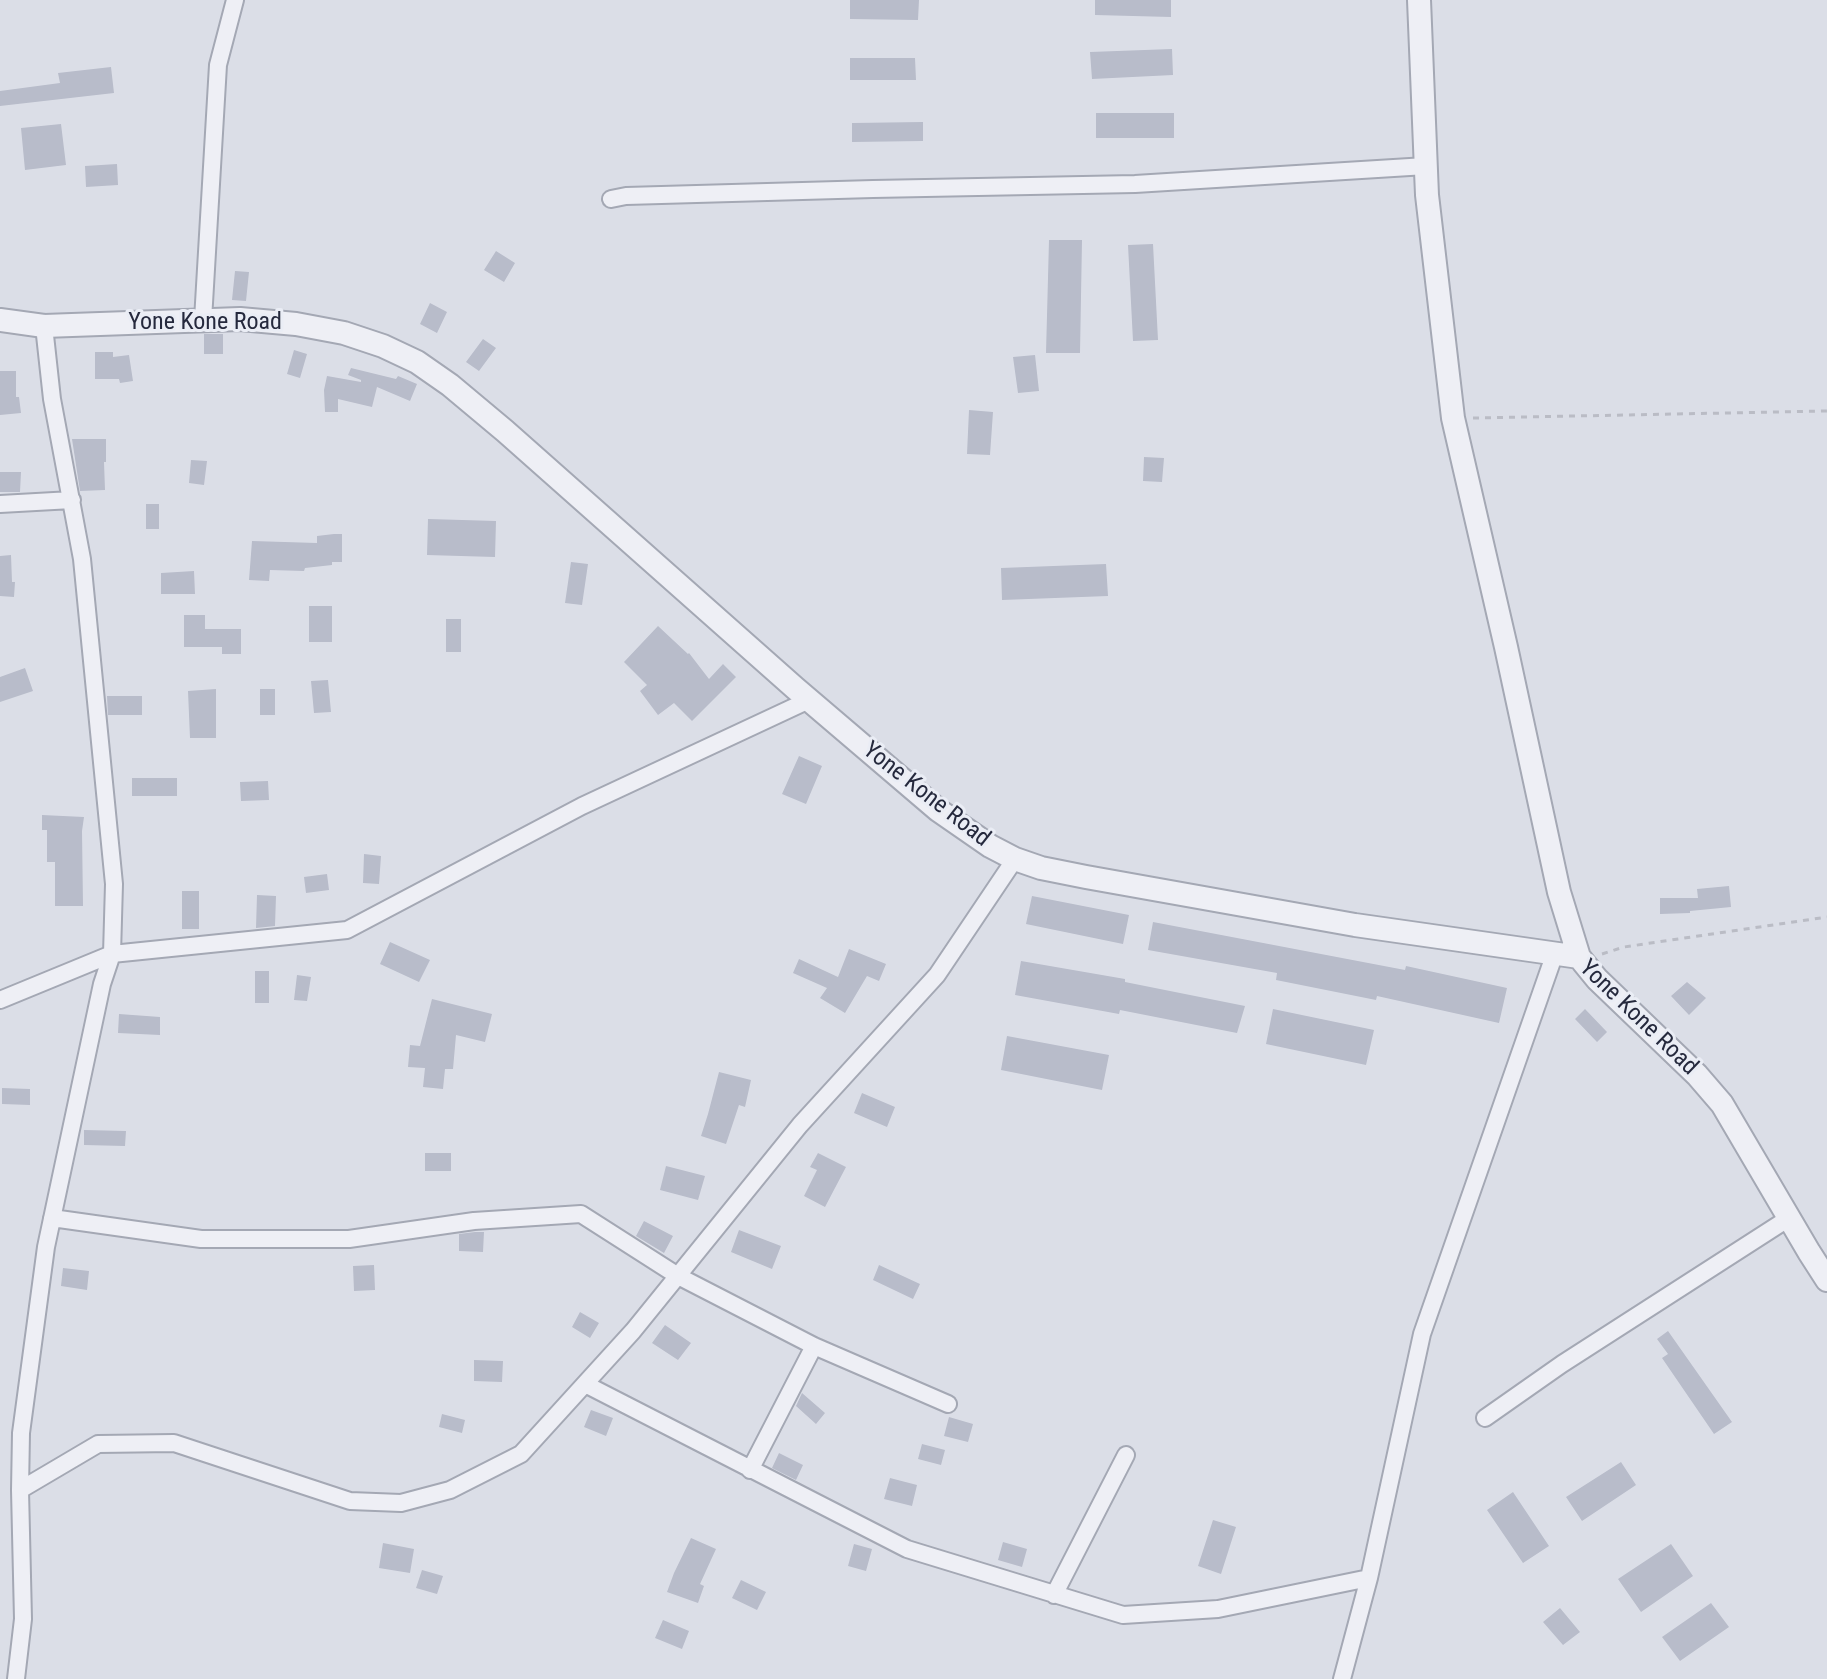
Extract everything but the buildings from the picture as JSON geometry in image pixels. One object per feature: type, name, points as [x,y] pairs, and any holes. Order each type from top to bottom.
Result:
[{"type":"street","points":[[203,320],[218,65],[235,0]]},
{"type":"street","points":[[1419,0],[1429,209],[1453,418],[1559,892],[1579,957]]},
{"type":"street","points":[[611,199],[858,189],[1135,184],[1426,166]]},
{"type":"street","name":"Yone Kone Road","points":[[0,320],[44,326],[240,319],[296,324],[370,341],[417,362],[505,431],[938,810],[990,846],[1015,859],[1086,877],[1311,917],[1579,957],[1597,979],[1697,1075],[1722,1104],[1827,1280]]},
{"type":"street","points":[[16,1679],[23,1619],[21,1433],[46,1247],[102,984],[112,954],[114,884],[82,559],[52,399],[44,326]]},
{"type":"street","points":[[0,504],[72,500]]},
{"type":"street","points":[[0,1000],[112,954],[347,930],[582,806],[809,700]]},
{"type":"street","points":[[20,1490],[98,1444],[174,1443],[350,1501],[401,1503],[450,1490],[521,1454],[633,1331],[800,1125],[937,975],[1015,859]]},
{"type":"street","points":[[1342,1679],[1369,1578],[1422,1334],[1555,953]]},
{"type":"street","points":[[52,1218],[201,1239],[349,1239],[474,1221],[581,1214],[678,1276],[814,1346],[948,1404]]},
{"type":"street","points":[[1485,1418],[1562,1364],[1789,1218]]},
{"type":"street","points":[[750,1470],[814,1346]]},
{"type":"street","points":[[585,1384],[907,1549],[1123,1615],[1218,1609],[1369,1578]]},
{"type":"street","points":[[1054,1595],[1126,1455]]},
{"type":"path","points":[[1453,418],[1827,411]]},
{"type":"path","points":[[1579,957],[1624,947],[1827,917]]}]
